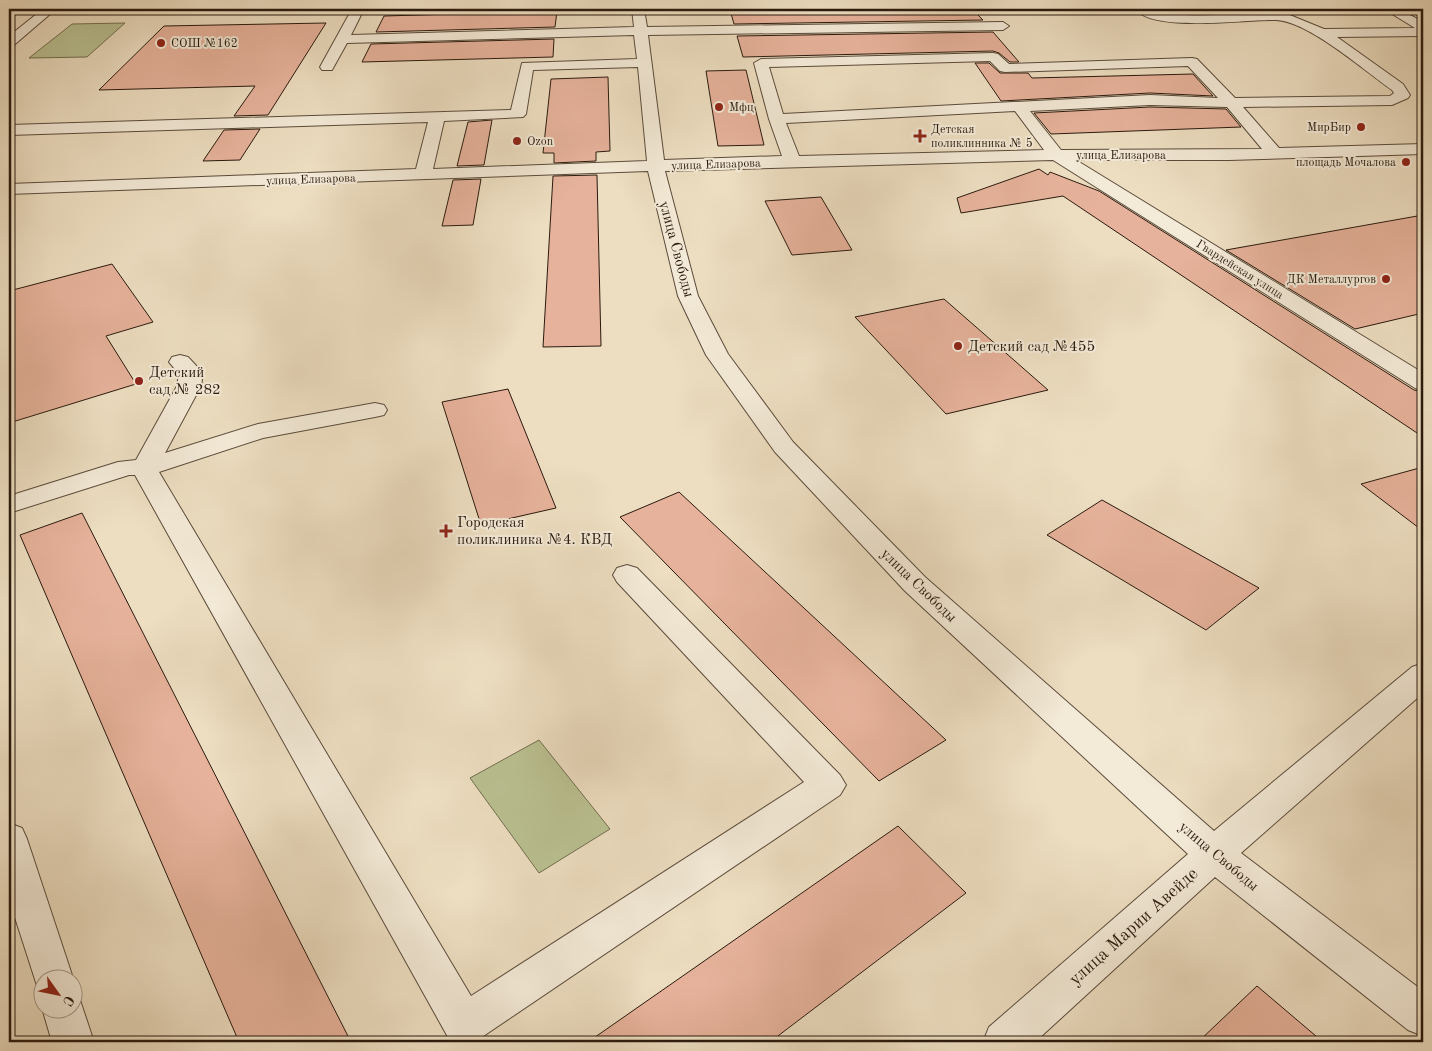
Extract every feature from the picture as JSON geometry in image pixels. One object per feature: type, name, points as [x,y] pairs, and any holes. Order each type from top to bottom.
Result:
[{"type":"street","points":[[9,42],[50,9]]},
{"type":"street","points":[[327,67],[357,9],[364,9]]},
{"type":"street","points":[[777,119],[1150,100],[1231,103],[1392,100],[1403,95],[1398,87],[1322,33],[1303,23],[1273,12],[1196,18],[1159,17],[1147,14],[1141,9]]},
{"type":"street","points":[[1390,9],[1423,27]]},
{"type":"street","points":[[342,39],[639,20],[1003,26]]},
{"type":"street","name":"улица Свободы","points":[[639,20],[656,167],[688,296],[717,355],[784,447],[915,584],[1214,854],[1423,1016]]},
{"type":"street","points":[[1322,33],[1423,32]]},
{"type":"street","points":[[792,161],[777,119],[761,63],[993,57],[1005,68],[1192,62],[1275,154]]},
{"type":"street","points":[[9,130],[518,114],[527,66],[644,63]]},
{"type":"street","points":[[1019,106],[1056,156]]},
{"type":"street","points":[[423,175],[437,117]]},
{"type":"street","name":"улица Елизарова","points":[[9,189],[792,161],[1418,152]]},
{"type":"street","name":"Гвардейская улица","points":[[1056,156],[1423,383]]},
{"type":"street","points":[[144,468],[189,386],[190,373],[180,362]]},
{"type":"street","points":[[9,505],[127,467],[144,468],[258,431],[375,410]]},
{"type":"street","points":[[144,468],[464,1024],[828,785],[627,575]]},
{"type":"street","name":"улица Марии Авейде","points":[[1004,1042],[1214,854],[1423,675]]},
{"type":"street","points":[[9,838],[50,968]]},
{"type":"street","points":[[66,1018],[73,1042]]},
{"type":"green space","points":[[125,23],[87,57],[29,58],[72,24]]},
{"type":"green space","points":[[539,740],[610,829],[539,873],[470,778]]},
{"type":"building","points":[[972,9],[983,20],[734,24],[730,10]]},
{"type":"building","points":[[557,11],[555,27],[376,32],[384,16]]},
{"type":"building","points":[[326,23],[268,115],[234,116],[255,86],[99,90],[164,26]]},
{"type":"building","points":[[993,32],[1019,62],[1010,62],[999,53],[993,51],[743,57],[737,36]]},
{"type":"building","points":[[554,39],[553,57],[362,62],[371,44]]},
{"type":"building","points":[[975,63],[989,63],[1000,73],[1028,73],[1032,78],[1193,74],[1213,96],[1150,93],[1001,101]]},
{"type":"building","points":[[746,70],[764,145],[718,146],[706,71]]},
{"type":"building","points":[[608,77],[610,151],[596,152],[596,161],[554,163],[554,153],[543,153],[551,79]]},
{"type":"building","points":[[1150,107],[1226,109],[1241,127],[1051,134],[1034,113]]},
{"type":"building","points":[[492,120],[484,165],[457,166],[468,122]]},
{"type":"building","points":[[260,129],[240,160],[203,161],[224,130]]},
{"type":"building","points":[[1039,169],[1048,175],[1050,172],[1099,191],[1414,390],[1423,392],[1423,437],[1063,196],[961,213],[957,198]]},
{"type":"building","points":[[597,175],[601,346],[543,347],[553,176]]},
{"type":"building","points":[[481,179],[473,225],[442,226],[453,180]]},
{"type":"building","points":[[821,197],[852,250],[792,255],[765,201]]},
{"type":"building","name":"ДК Металлургов","points":[[1423,215],[1423,313],[1355,329],[1226,250]]},
{"type":"building","points":[[112,264],[153,322],[106,336],[136,384],[9,423],[9,291]]},
{"type":"building","points":[[944,299],[1048,390],[946,414],[855,317]]},
{"type":"building","points":[[508,389],[556,508],[481,525],[442,402]]},
{"type":"building","points":[[1423,467],[1423,531],[1361,484]]},
{"type":"building","points":[[679,492],[946,740],[879,781],[620,517]]},
{"type":"building","points":[[1102,500],[1259,588],[1206,630],[1047,535]]},
{"type":"building","points":[[82,513],[351,1042],[239,1042],[20,535]]},
{"type":"building","points":[[898,826],[966,893],[770,1042],[588,1042]]},
{"type":"building","points":[[1257,986],[1323,1042],[1198,1042]]},
{"type":"place","name":"СОШ №162","points":[[161,43]]},
{"type":"place","name":"Мфц","points":[[719,107]]},
{"type":"place","name":"МирБир","points":[[1361,127]]},
{"type":"place","name":"Детская поликлинника № 5","points":[[920,136]]},
{"type":"place","name":"Ozon","points":[[517,141]]},
{"type":"place","name":"площадь Мочалова","points":[[1406,162]]},
{"type":"place","name":"ДК Металлургов","points":[[1386,279]]},
{"type":"place","name":"Детский сад №455","points":[[958,346]]},
{"type":"place","name":"Детский сад № 282","points":[[139,381]]},
{"type":"place","name":"Городская поликлиника №4. КВД","points":[[446,531]]}]
